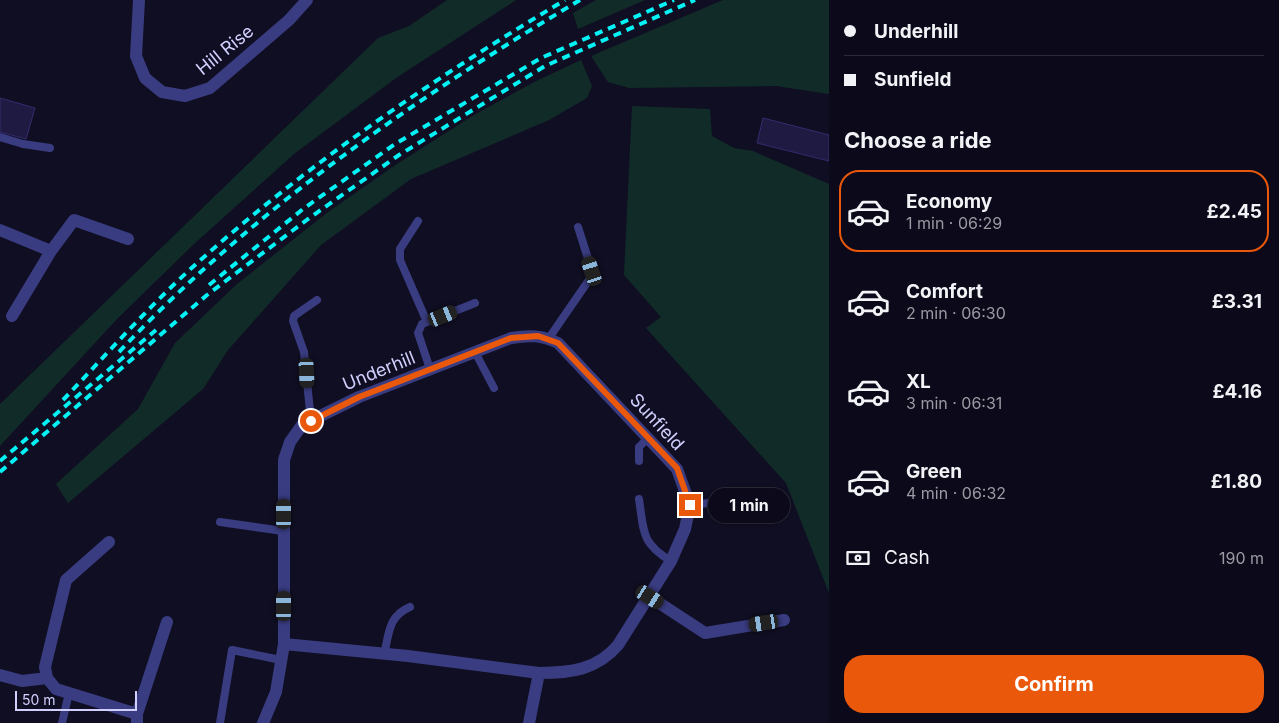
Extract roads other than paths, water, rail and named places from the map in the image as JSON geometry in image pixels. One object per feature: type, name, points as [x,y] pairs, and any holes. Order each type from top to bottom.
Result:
[{"type":"street","name":"Hill Rise","points":[[138,0],[136,56],[146,78],[162,92],[185,96],[210,88],[289,20],[307,0]]},
{"type":"street","points":[[12,316],[51,251],[74,220],[128,239]]},
{"type":"street","points":[[0,230],[51,251]]},
{"type":"street","name":"Underhill","points":[[263,723],[276,692],[284,644],[284,460],[290,442],[302,425],[359,397],[511,338],[527,335],[549,338]]},
{"type":"street","name":"Sunfield","points":[[549,338],[558,343],[677,468],[690,505]]},
{"type":"street","points":[[284,644],[408,656],[540,673],[565,673],[588,668],[610,655],[650,597],[671,561],[685,529],[690,505]]},
{"type":"street","points":[[109,542],[66,580],[45,667],[47,678],[56,688],[137,719],[167,622]]},
{"type":"street","points":[[650,597],[705,633],[784,620]]},
{"type":"street","points":[[529,723],[540,673]]},
{"type":"street","points":[[0,675],[22,681],[47,678]]},
{"type":"lane","points":[[0,137],[23,144],[50,148]]},
{"type":"lane","points":[[418,221],[400,249],[400,260],[427,322]]},
{"type":"lane","points":[[549,338],[592,277],[592,271],[578,227]]},
{"type":"lane","points":[[311,421],[304,352],[293,321],[294,316],[317,300]]},
{"type":"lane","points":[[430,369],[418,333],[422,324],[474,303]]},
{"type":"lane","points":[[475,352],[494,388]]},
{"type":"lane","points":[[639,462],[639,447],[648,438]]},
{"type":"lane","points":[[639,499],[644,534],[648,543],[654,551],[671,561]]},
{"type":"lane","points":[[690,505],[736,500]]},
{"type":"lane","points":[[220,522],[283,531]]},
{"type":"lane","points":[[384,655],[394,618],[399,611],[410,607]]},
{"type":"lane","points":[[220,723],[232,650],[281,660]]},
{"type":"lane","points":[[62,723],[69,693]]},
{"type":"railway","points":[[63,400],[144,314],[178,281],[282,192],[327,157],[421,91],[565,0]]},
{"type":"railway","points":[[119,352],[170,300],[224,251],[337,160],[457,77],[580,0]]},
{"type":"railway","points":[[209,285],[303,209],[395,144],[541,58],[674,0]]},
{"type":"railway","points":[[0,472],[207,295],[308,219],[399,155],[545,66],[695,0]]},
{"type":"railway","points":[[0,461],[156,330]]}]
